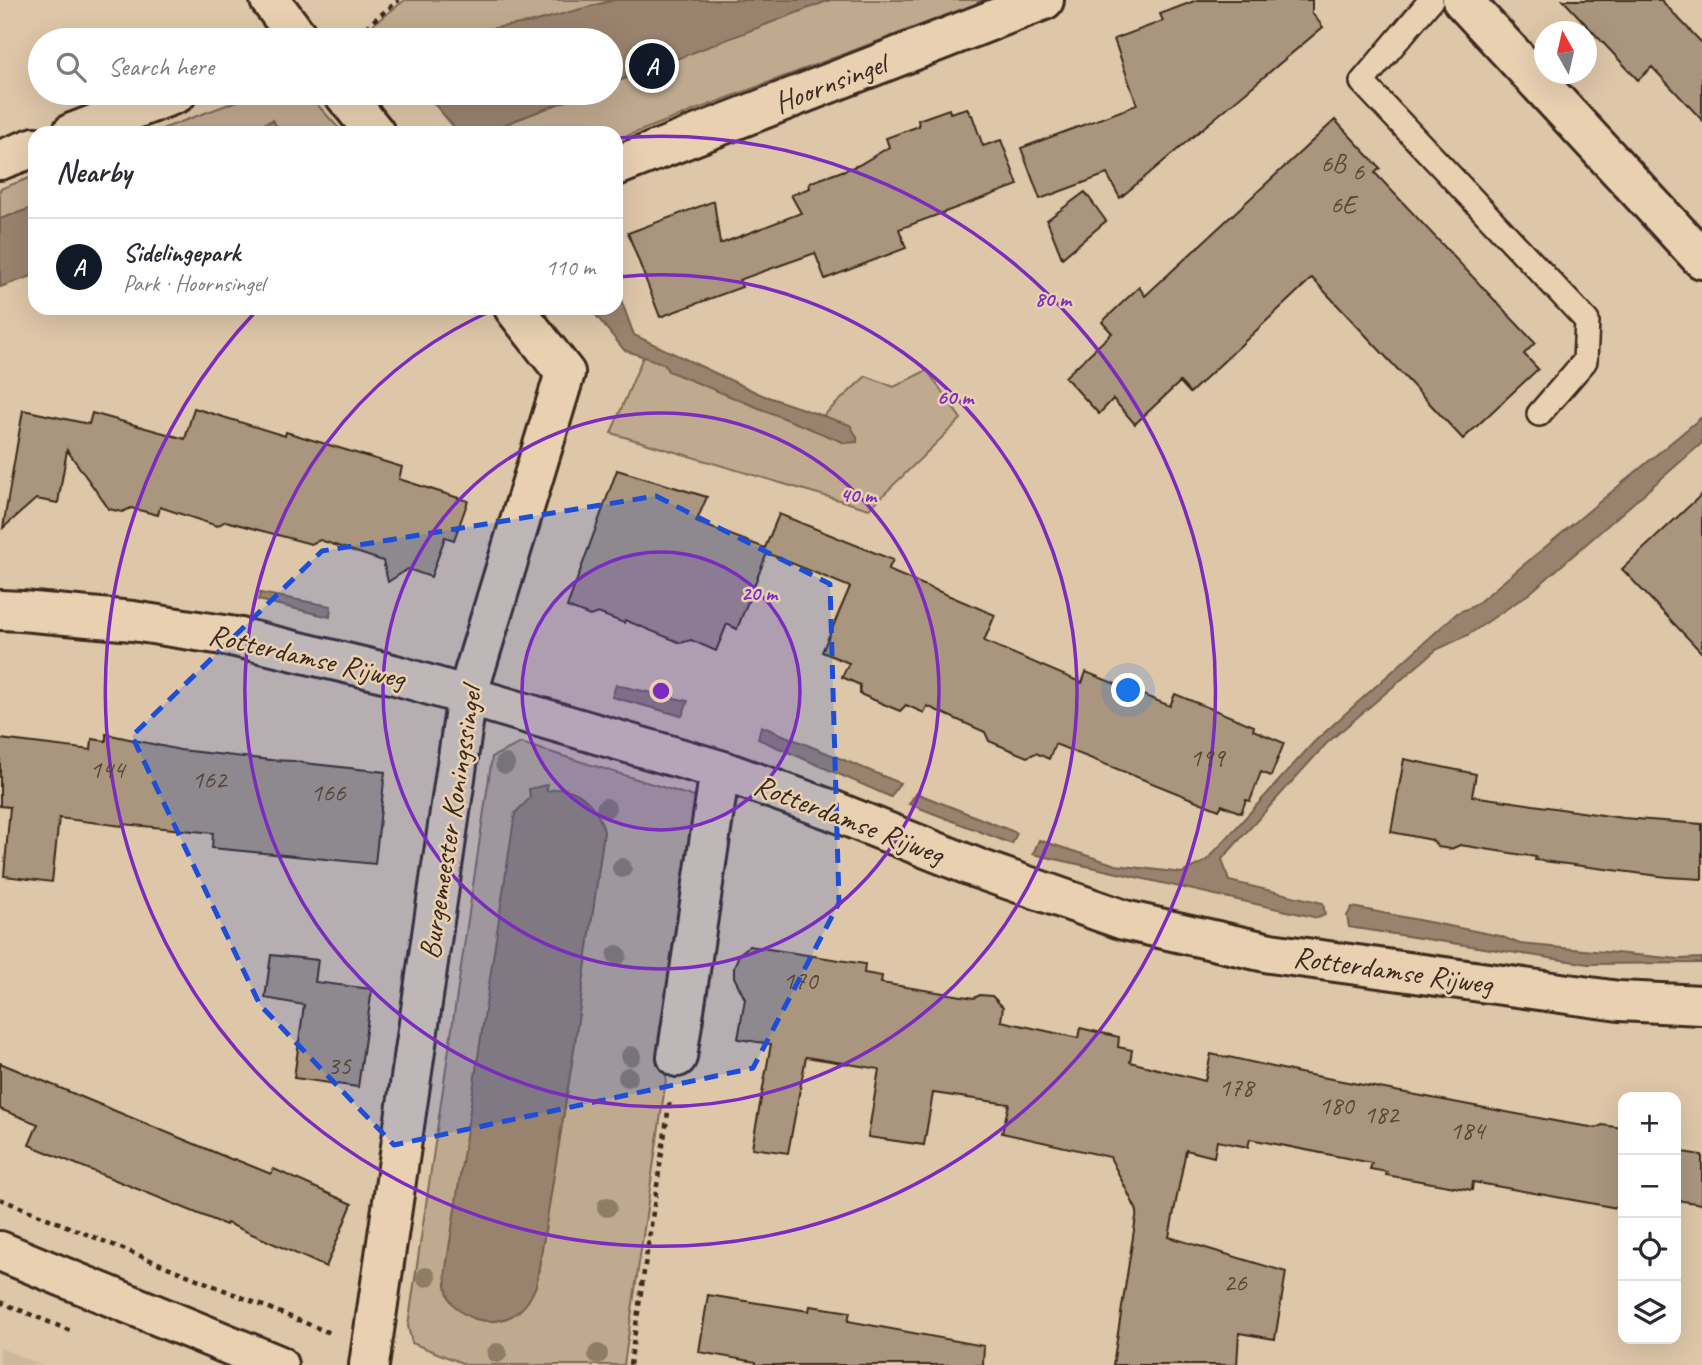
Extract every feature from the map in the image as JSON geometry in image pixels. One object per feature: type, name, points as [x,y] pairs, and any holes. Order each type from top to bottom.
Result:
[{"type":"street","points":[[270,0],[291,28]]},
{"type":"street","name":"Hoornsingel","points":[[623,163],[1044,0]]},
{"type":"street","points":[[1462,0],[1702,259]]},
{"type":"street","points":[[90,126],[146,105]]},
{"type":"street","points":[[353,105],[369,126]]},
{"type":"street","points":[[0,160],[28,150]]},
{"type":"street","name":"Burgemeester Koningssingel","points":[[371,1357],[467,696],[565,373],[519,315]]},
{"type":"street","name":"Rotterdamse Rijweg","points":[[0,610],[134,621],[236,636],[391,674],[720,770],[829,809],[979,869],[1124,920],[1270,953],[1619,1002],[1702,1005]]},
{"type":"street","points":[[677,1057],[720,770]]},
{"type":"street","points":[[0,1251],[278,1365]]},
{"type":"lane","points":[[1431,0],[1362,82],[1587,321],[1585,361],[1539,414]]},
{"type":"path","points":[[365,28],[399,0]]},
{"type":"path","points":[[630,1365],[677,1057]]},
{"type":"path","points":[[0,1199],[371,1357]]},
{"type":"highlighted area","points":[[656,496],[830,584],[839,903],[753,1068],[394,1145],[260,1005],[132,736],[322,551]]},
{"type":"shaded area","points":[[405,0],[987,0],[623,137],[623,126],[500,126],[541,110],[537,105],[623,105],[623,28],[370,27]]},
{"type":"shaded area","points":[[614,0],[830,0],[623,79],[623,28],[494,28],[533,22]]},
{"type":"shaded area","points":[[227,105],[318,105],[337,126],[276,126],[273,121],[259,126],[170,126]]},
{"type":"shaded area","points":[[435,105],[556,105],[500,126],[453,126]]},
{"type":"shaded area","points":[[273,120],[276,126],[257,126]]},
{"type":"shaded area","points":[[28,179],[28,209],[0,219],[0,189]]},
{"type":"shaded area","points":[[28,209],[28,277],[0,287],[0,219]]},
{"type":"shaded area","points":[[623,305],[634,335],[762,395],[850,425],[857,442],[845,443],[668,371],[664,364],[624,350],[596,315],[623,315]]},
{"type":"shaded area","points":[[648,345],[797,419],[824,415],[866,376],[894,387],[927,370],[961,419],[869,509],[611,433]]},
{"type":"shaded area","points":[[1702,417],[1702,443],[1530,593],[1468,635],[1436,650],[1327,743],[1222,859],[1229,881],[1323,903],[1325,915],[1318,918],[1033,854],[1039,840],[1116,865],[1182,873],[1206,861],[1314,742],[1457,613],[1474,606]]},
{"type":"shaded area","points":[[260,593],[331,606],[330,617],[258,600]]},
{"type":"shaded area","points":[[616,685],[688,701],[682,716],[612,697]]},
{"type":"shaded area","points":[[761,726],[900,783],[891,797],[758,739]]},
{"type":"shaded area","points":[[521,743],[707,801],[624,1365],[467,1365],[412,1343],[408,1326],[492,757]],"holes":[[[547,785],[547,791],[604,831],[573,1056],[536,1286],[515,813]]]},
{"type":"shaded area","points":[[546,785],[547,791],[564,789],[585,799],[595,810],[604,831],[573,1056],[536,1286],[518,1312],[499,1320],[479,1320],[460,1311],[450,1300],[446,1268],[515,813],[530,798],[529,789]]},
{"type":"shaded area","points":[[916,793],[1017,833],[1012,844],[909,804]]},
{"type":"shaded area","points":[[1352,907],[1500,936],[1520,944],[1679,959],[1702,958],[1702,963],[1588,964],[1349,927],[1347,916]]},
{"type":"shaded area","points":[[0,1348],[42,1365],[0,1365]]},
{"type":"building","points":[[1197,0],[1312,0],[1312,13],[1323,27],[1120,198],[1107,174],[1040,199],[1021,148],[1137,105],[1114,39],[1163,21],[1160,14]]},
{"type":"building","points":[[1563,0],[1661,0],[1702,43],[1702,120],[1652,67],[1638,80],[1597,36],[1597,21],[1583,21]]},
{"type":"building","points":[[967,108],[983,146],[1001,140],[1018,185],[899,229],[906,248],[825,279],[815,253],[739,280],[742,287],[660,317],[628,233],[714,201],[720,244],[801,213],[791,195],[810,188],[809,183],[859,165],[889,147],[886,138],[919,126],[918,120],[949,109],[950,113]]},
{"type":"building","points":[[1335,120],[1380,168],[1375,173],[1535,343],[1524,354],[1538,369],[1463,439],[1312,278],[1190,393],[1180,382],[1135,424],[1113,399],[1099,414],[1065,377],[1112,333],[1102,322],[1139,287],[1145,296]]},
{"type":"building","points":[[1085,192],[1106,221],[1062,258],[1047,220]]},
{"type":"building","points":[[194,408],[285,436],[286,432],[402,467],[399,479],[468,501],[454,540],[445,537],[431,577],[408,569],[388,582],[383,561],[320,540],[311,544],[226,521],[217,526],[160,507],[158,515],[131,508],[122,512],[109,509],[67,450],[58,503],[36,499],[3,528],[23,410],[89,424],[92,413],[185,439]]},
{"type":"building","points":[[617,470],[707,497],[696,522],[765,548],[779,514],[893,560],[888,570],[995,615],[984,641],[1082,683],[1086,672],[1170,706],[1175,694],[1254,726],[1253,730],[1284,743],[1271,776],[1261,772],[1250,801],[1246,800],[1241,813],[1222,805],[1219,810],[1055,744],[1049,759],[1036,753],[1027,757],[989,741],[985,732],[927,706],[924,713],[906,705],[900,711],[860,694],[860,685],[842,677],[849,663],[822,652],[850,587],[767,553],[737,629],[727,624],[716,651],[691,640],[681,643],[625,620],[624,623],[598,613],[590,616],[567,607]]},
{"type":"building","points":[[1702,494],[1702,653],[1622,569]]},
{"type":"building","points":[[106,734],[180,750],[385,772],[375,864],[212,848],[213,833],[59,818],[52,882],[4,876],[10,807],[0,806],[0,739],[91,750],[92,739],[106,741]]},
{"type":"building","points":[[1404,759],[1476,774],[1472,796],[1623,818],[1702,824],[1702,879],[1535,860],[1536,857],[1460,845],[1451,849],[1438,847],[1432,840],[1391,832]]},
{"type":"building","points":[[749,946],[865,964],[864,973],[882,976],[881,983],[974,998],[980,995],[992,996],[1003,1007],[1001,1021],[1078,1038],[1080,1028],[1119,1037],[1118,1047],[1132,1050],[1130,1062],[1205,1081],[1211,1054],[1565,1123],[1597,1128],[1602,1125],[1618,1127],[1618,1208],[1473,1182],[1472,1190],[1386,1175],[1387,1172],[1370,1169],[1372,1163],[1250,1139],[1248,1147],[1217,1141],[1214,1157],[1186,1150],[1169,1237],[1286,1272],[1275,1339],[1239,1333],[1237,1365],[1113,1365],[1137,1211],[1110,1157],[1002,1133],[1009,1104],[933,1093],[924,1145],[868,1137],[879,1069],[806,1057],[788,1153],[752,1148],[771,1044],[738,1039],[745,999],[734,977],[739,954]]},
{"type":"building","points":[[271,955],[318,960],[315,982],[372,989],[358,1087],[294,1078],[304,1005],[265,998]]},
{"type":"building","points":[[0,1063],[233,1160],[271,1174],[274,1169],[352,1204],[326,1267],[227,1223],[226,1225],[29,1145],[38,1124],[0,1109]]},
{"type":"building","points":[[1681,1152],[1702,1155],[1702,1204],[1681,1201]]},
{"type":"building","points":[[708,1295],[809,1311],[810,1306],[850,1312],[848,1321],[984,1346],[983,1365],[756,1365],[756,1362],[699,1352]]},
{"type":"place","name":"Sidelingepark","points":[[652,66]]}]
